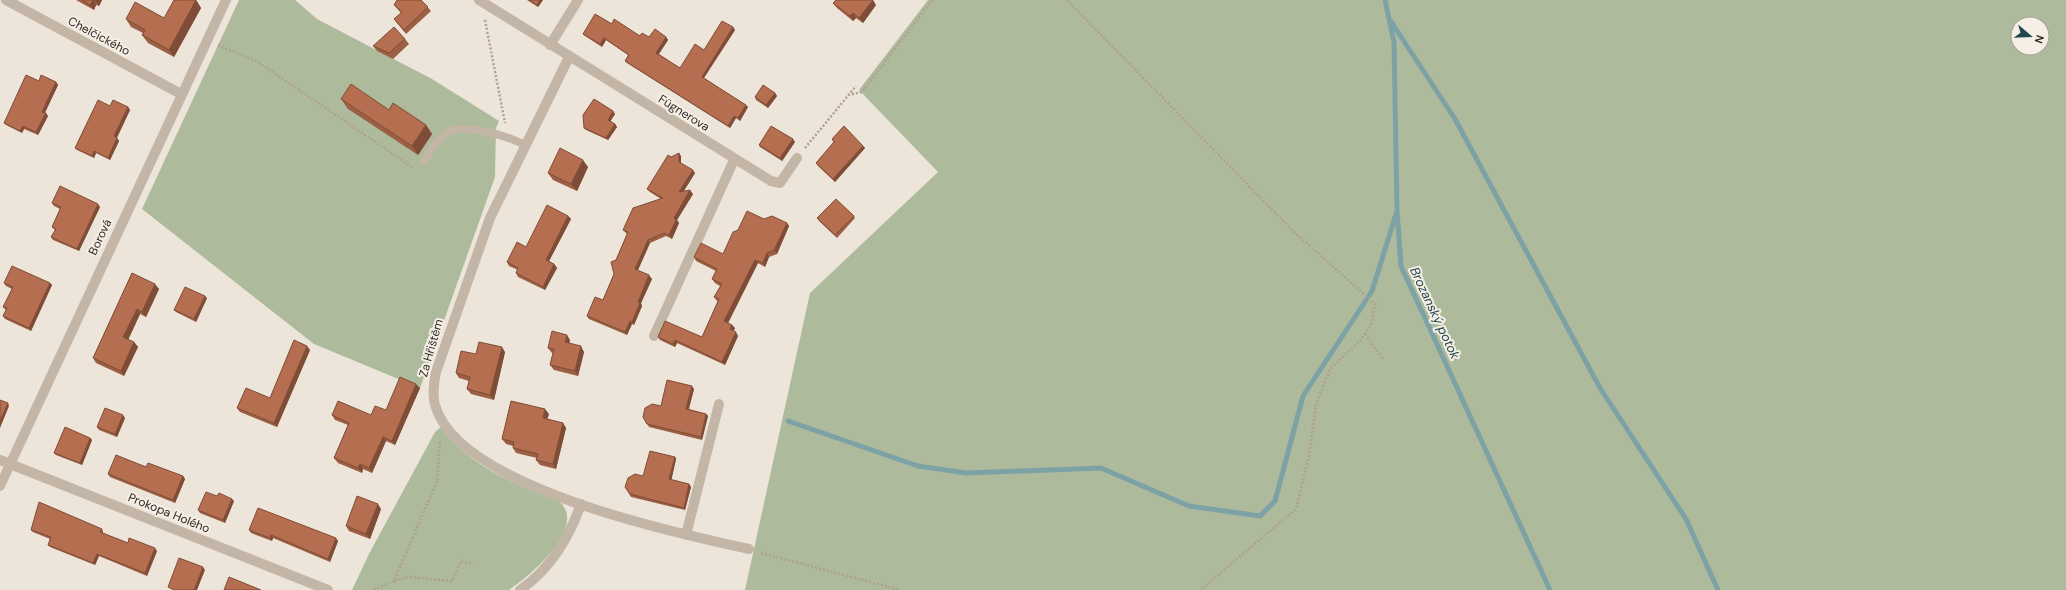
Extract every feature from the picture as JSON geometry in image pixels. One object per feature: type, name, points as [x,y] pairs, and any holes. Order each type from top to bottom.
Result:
[{"type":"street","name":"Chelčického","points":[[6,0],[181,94]]},
{"type":"street","name":"Borová","points":[[0,486],[226,0]]},
{"type":"street","points":[[550,45],[578,0]]},
{"type":"street","name":"Fügnerova","points":[[482,2],[734,160],[771,181],[780,183],[797,158]]},
{"type":"street","name":"Za Hřištěm","points":[[569,57],[487,225],[438,364],[434,392],[435,404],[445,423],[463,443],[495,468],[521,481],[581,504],[686,535],[749,549]]},
{"type":"street","points":[[654,336],[734,160]]},
{"type":"street","points":[[686,535],[719,404]]},
{"type":"street","name":"Prokopa Holého","points":[[0,460],[328,590]]},
{"type":"street","points":[[520,590],[539,574],[551,560],[569,533],[581,504]]},
{"type":"lane","points":[[424,161],[436,142],[447,133],[471,128],[506,137],[525,145]]},
{"type":"path","points":[[848,95],[862,92],[932,0]]},
{"type":"path","points":[[1067,0],[1292,231],[1375,304],[1371,325],[1360,341],[1330,369],[1316,405],[1309,455],[1296,509],[1200,590]]},
{"type":"path","points":[[482,2],[506,137]]},
{"type":"path","points":[[207,40],[258,62],[412,167]]},
{"type":"path","points":[[809,142],[856,86]]},
{"type":"path","points":[[1365,334],[1383,359]]},
{"type":"path","points":[[394,582],[437,481],[438,450],[445,423]]},
{"type":"path","points":[[749,549],[900,590]]},
{"type":"path","points":[[374,590],[407,577],[452,581],[461,561],[471,564],[472,561]]},
{"type":"green space","points":[[239,0],[295,0],[317,19],[432,79],[499,121],[496,128],[495,177],[420,388],[314,344],[142,209]]},
{"type":"green space","points":[[928,0],[2066,0],[2066,590],[745,590],[810,293],[938,172],[859,90]]},
{"type":"green space","points":[[441,427],[465,453],[479,464],[510,481],[559,501],[566,512],[567,524],[561,538],[541,563],[518,584],[509,590],[352,590],[369,554],[435,432]]},
{"type":"building","points":[[82,0],[93,0],[90,5]]},
{"type":"building","points":[[174,0],[196,0],[169,50],[142,35],[145,30],[126,19],[135,2],[164,18]]},
{"type":"building","points":[[397,0],[421,0],[428,7],[404,30],[394,19],[402,12],[394,5]]},
{"type":"building","points":[[529,0],[540,0],[537,5]]},
{"type":"building","points":[[836,0],[873,0],[859,18],[853,13],[850,16],[833,3]]},
{"type":"building","points":[[595,14],[612,24],[614,19],[640,36],[642,33],[649,37],[655,29],[666,37],[656,53],[680,68],[695,44],[704,50],[722,21],[733,27],[702,77],[746,105],[738,118],[734,116],[728,126],[625,61],[629,55],[604,38],[600,44],[583,34]]},
{"type":"building","points":[[394,27],[405,39],[389,53],[373,46]]},
{"type":"building","points":[[26,75],[39,81],[41,75],[56,82],[42,112],[46,113],[36,132],[23,126],[20,131],[4,123]]},
{"type":"building","points":[[351,84],[389,110],[393,103],[426,125],[412,146],[341,99]]},
{"type":"building","points":[[763,85],[775,93],[766,105],[755,97]]},
{"type":"building","points":[[594,99],[613,111],[608,120],[615,124],[606,138],[584,128],[583,115]]},
{"type":"building","points":[[98,100],[110,106],[113,100],[128,107],[114,136],[117,138],[108,158],[94,151],[92,156],[75,148]]},
{"type":"building","points":[[771,126],[793,139],[780,158],[759,145]]},
{"type":"building","points":[[844,126],[863,146],[833,179],[816,163],[834,142],[832,139]]},
{"type":"building","points":[[560,148],[583,160],[571,184],[548,173]]},
{"type":"building","points":[[679,153],[679,162],[693,170],[679,192],[690,190],[674,218],[676,220],[669,235],[664,233],[648,240],[635,269],[649,275],[632,322],[630,321],[625,332],[587,316],[595,297],[603,300],[614,274],[611,262],[616,260],[628,232],[623,230],[633,208],[663,198],[647,189],[668,155],[671,157]]},
{"type":"building","points":[[60,186],[98,204],[77,249],[51,237],[56,229],[52,227],[61,207],[52,203]]},
{"type":"building","points":[[836,199],[854,216],[835,235],[817,218]]},
{"type":"building","points":[[547,205],[568,216],[546,260],[554,264],[543,287],[516,273],[518,268],[507,262],[517,242],[526,247]]},
{"type":"building","points":[[747,211],[764,219],[772,216],[787,223],[774,250],[767,253],[763,263],[755,260],[724,321],[732,325],[730,329],[736,332],[722,362],[675,340],[673,344],[658,337],[665,321],[702,337],[719,299],[714,297],[722,284],[712,279],[717,269],[694,257],[701,243],[723,254],[733,232],[738,230]]},
{"type":"building","points":[[12,266],[50,283],[29,328],[3,316],[7,308],[3,307],[13,287],[4,283]]},
{"type":"building","points":[[132,273],[155,284],[142,312],[137,309],[123,337],[134,342],[121,371],[93,358]]},
{"type":"building","points":[[185,287],[205,296],[194,319],[174,310]]},
{"type":"building","points":[[552,331],[567,335],[565,342],[581,346],[575,371],[550,365],[554,349],[548,348]]},
{"type":"building","points":[[294,340],[307,346],[274,423],[237,408],[246,388],[270,398]]},
{"type":"building","points":[[479,342],[502,347],[490,395],[467,389],[470,377],[456,373],[461,351],[476,354]]},
{"type":"building","points":[[400,377],[416,384],[392,441],[383,437],[369,468],[360,464],[358,468],[334,458],[349,423],[332,415],[338,401],[371,415],[375,406],[386,410]]},
{"type":"building","points":[[667,380],[692,386],[686,409],[706,414],[701,437],[647,424],[643,417],[645,408],[652,404],[661,406]]},
{"type":"building","points":[[0,400],[8,403],[0,421]]},
{"type":"building","points":[[511,401],[545,409],[543,418],[563,423],[553,464],[536,460],[538,454],[513,448],[514,442],[502,439]]},
{"type":"building","points":[[105,408],[123,415],[115,434],[97,427]]},
{"type":"building","points":[[65,427],[90,438],[80,463],[54,453]]},
{"type":"building","points":[[650,451],[675,457],[669,479],[689,484],[684,508],[630,494],[625,487],[628,478],[635,474],[643,476]]},
{"type":"building","points":[[116,455],[146,467],[148,463],[183,476],[173,500],[108,474]]},
{"type":"building","points":[[206,492],[217,496],[219,493],[232,499],[223,520],[198,510]]},
{"type":"building","points":[[357,496],[378,504],[366,534],[346,526]]},
{"type":"building","points":[[39,502],[102,529],[100,532],[128,543],[129,538],[155,548],[145,573],[97,554],[93,563],[48,545],[51,537],[31,530]]},
{"type":"building","points":[[258,508],[336,538],[328,559],[271,535],[270,538],[249,530]]},
{"type":"building","points":[[179,558],[203,567],[194,590],[174,590],[168,587]]},
{"type":"building","points":[[229,577],[261,590],[224,590]]},
{"type":"waterway","name":"Brozanský potok","points":[[1385,0],[1394,42],[1397,211],[1401,266],[1550,590]]},
{"type":"waterway","points":[[1390,20],[1455,119],[1600,388],[1686,519],[1718,590]]},
{"type":"waterway","points":[[788,421],[918,466],[966,473],[1101,468],[1189,506],[1260,516],[1275,501],[1303,396],[1372,291],[1397,211]]}]
